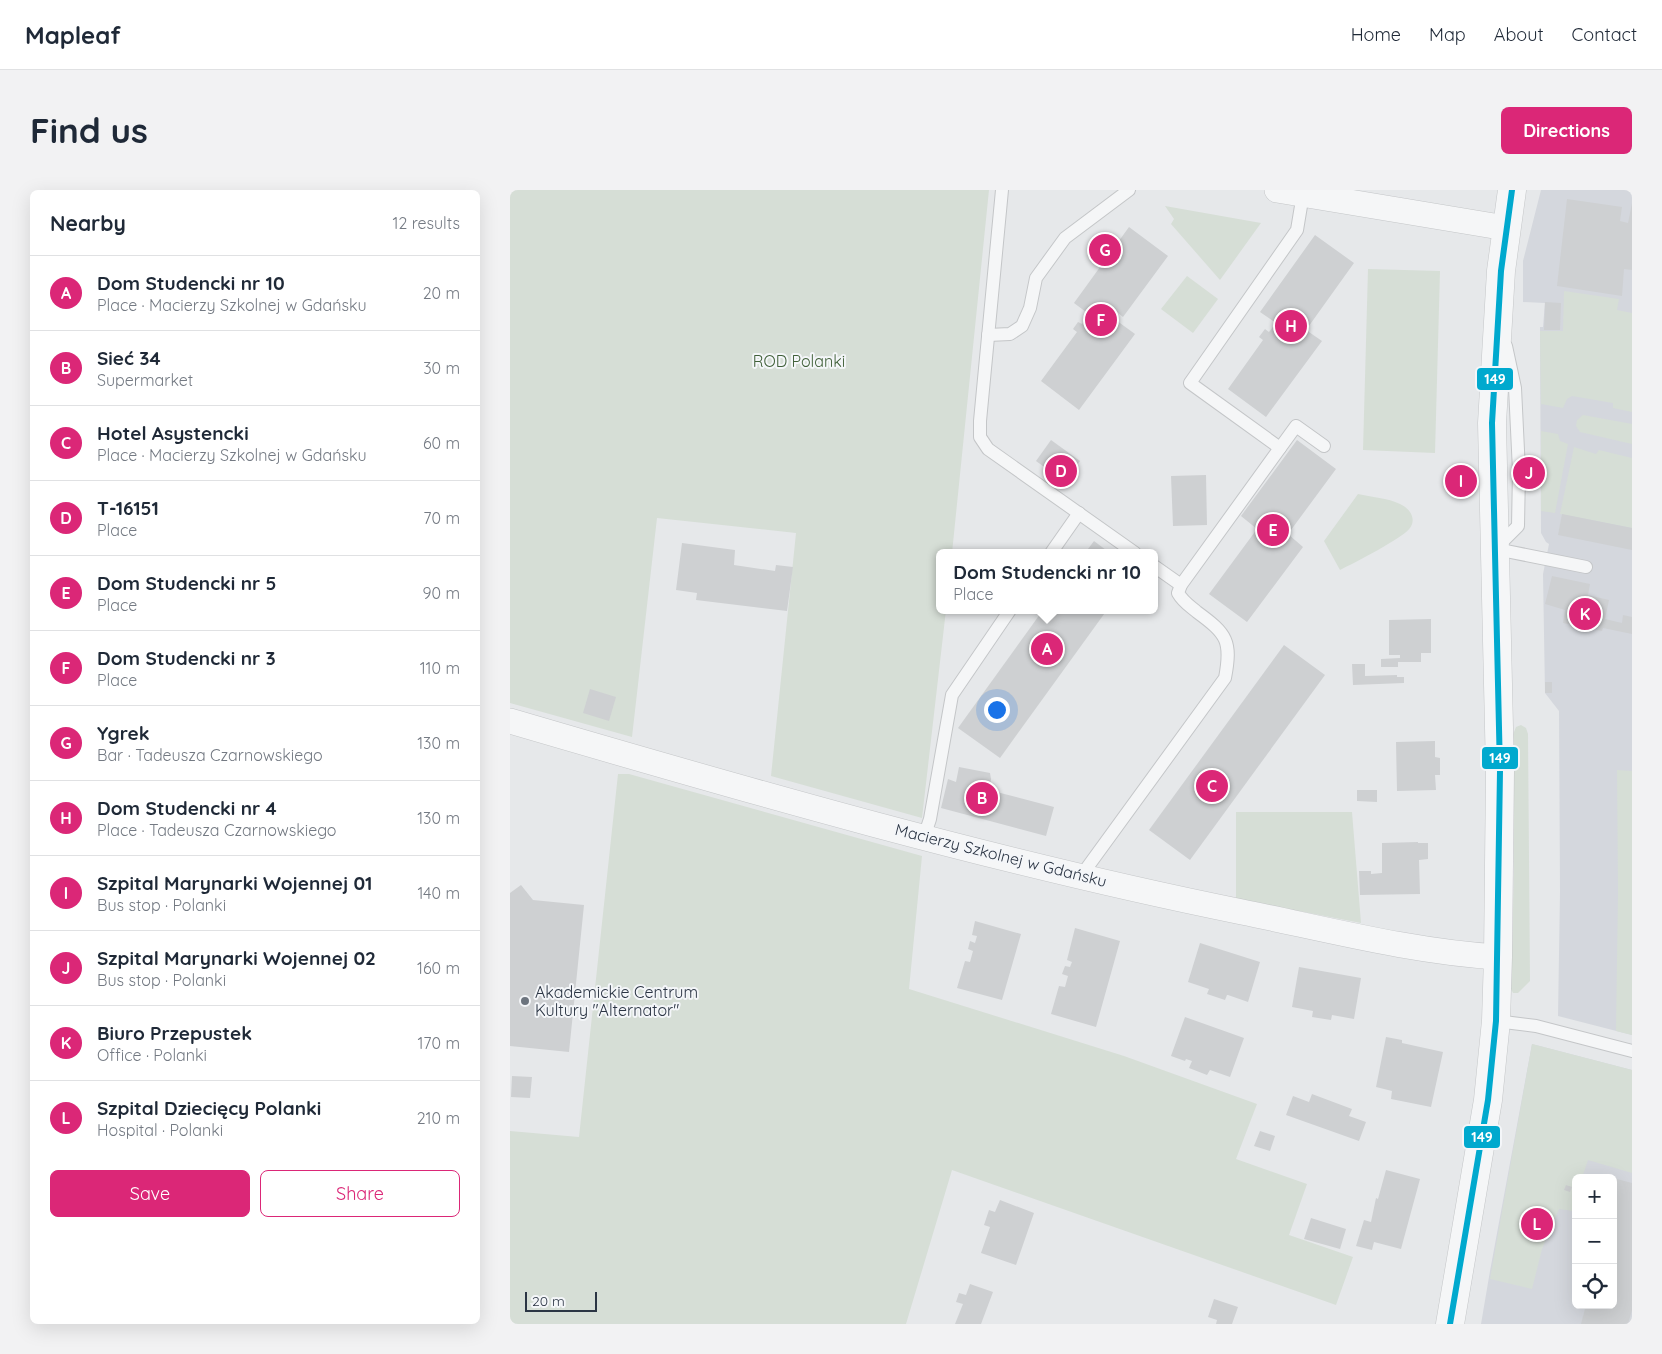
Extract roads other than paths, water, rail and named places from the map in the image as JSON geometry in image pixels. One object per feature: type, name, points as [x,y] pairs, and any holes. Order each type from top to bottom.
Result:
[{"type":"street","points":[[1277,190],[1303,192],[1506,228]]},
{"type":"street","points":[[1450,1324],[1488,1100],[1496,1021],[1500,771],[1492,423],[1498,312],[1506,228],[1512,190]]},
{"type":"street","name":"Macierzy Szkolnej w Gdańsku","points":[[510,721],[689,773],[924,837],[1081,876],[1178,899],[1393,942],[1472,956],[1498,957]]},
{"type":"lane","points":[[1002,190],[982,384],[980,437],[988,449],[1129,549]]},
{"type":"lane","points":[[988,335],[1010,334],[1022,326],[1030,308],[1036,278],[1065,238],[1129,190]]},
{"type":"lane","points":[[1280,448],[1190,383],[1297,230],[1303,192]]},
{"type":"lane","points":[[1081,876],[1225,678],[1228,650],[1224,637],[1216,626],[1182,601],[1178,593],[1181,585],[1296,426],[1324,446]]},
{"type":"lane","points":[[1054,549],[1079,513]]},
{"type":"lane","points":[[1496,549],[1586,567]]},
{"type":"lane","points":[[1158,569],[1181,585]]},
{"type":"lane","points":[[924,837],[930,819],[952,695],[1007,614]]},
{"type":"lane","points":[[1496,1021],[1536,1026],[1632,1051]]},
{"type":"place","name":"Ygrek","points":[[1105,250]]},
{"type":"place","name":"Dom Studencki nr 3","points":[[1101,320]]},
{"type":"place","name":"Dom Studencki nr 4","points":[[1291,326]]},
{"type":"place","name":"T-16151","points":[[1061,471]]},
{"type":"place","name":"Szpital Marynarki Wojennej 02","points":[[1529,473]]},
{"type":"place","name":"Szpital Marynarki Wojennej 01","points":[[1461,481]]},
{"type":"place","name":"Dom Studencki nr 5","points":[[1273,530]]},
{"type":"place","name":"Biuro Przepustek","points":[[1585,614]]},
{"type":"place","name":"Dom Studencki nr 10","points":[[1047,649]]},
{"type":"place","name":"Hotel Asystencki","points":[[1212,786]]},
{"type":"place","name":"Sieć 34","points":[[982,798]]},
{"type":"place","name":"Akademickie Centrum Kultury \"Alternator\"","points":[[525,1001]]},
{"type":"place","name":"Szpital Dziecięcy Polanki","points":[[1537,1224]]},
{"type":"park label","name":"ROD Polanki","points":[[799,361]]}]
